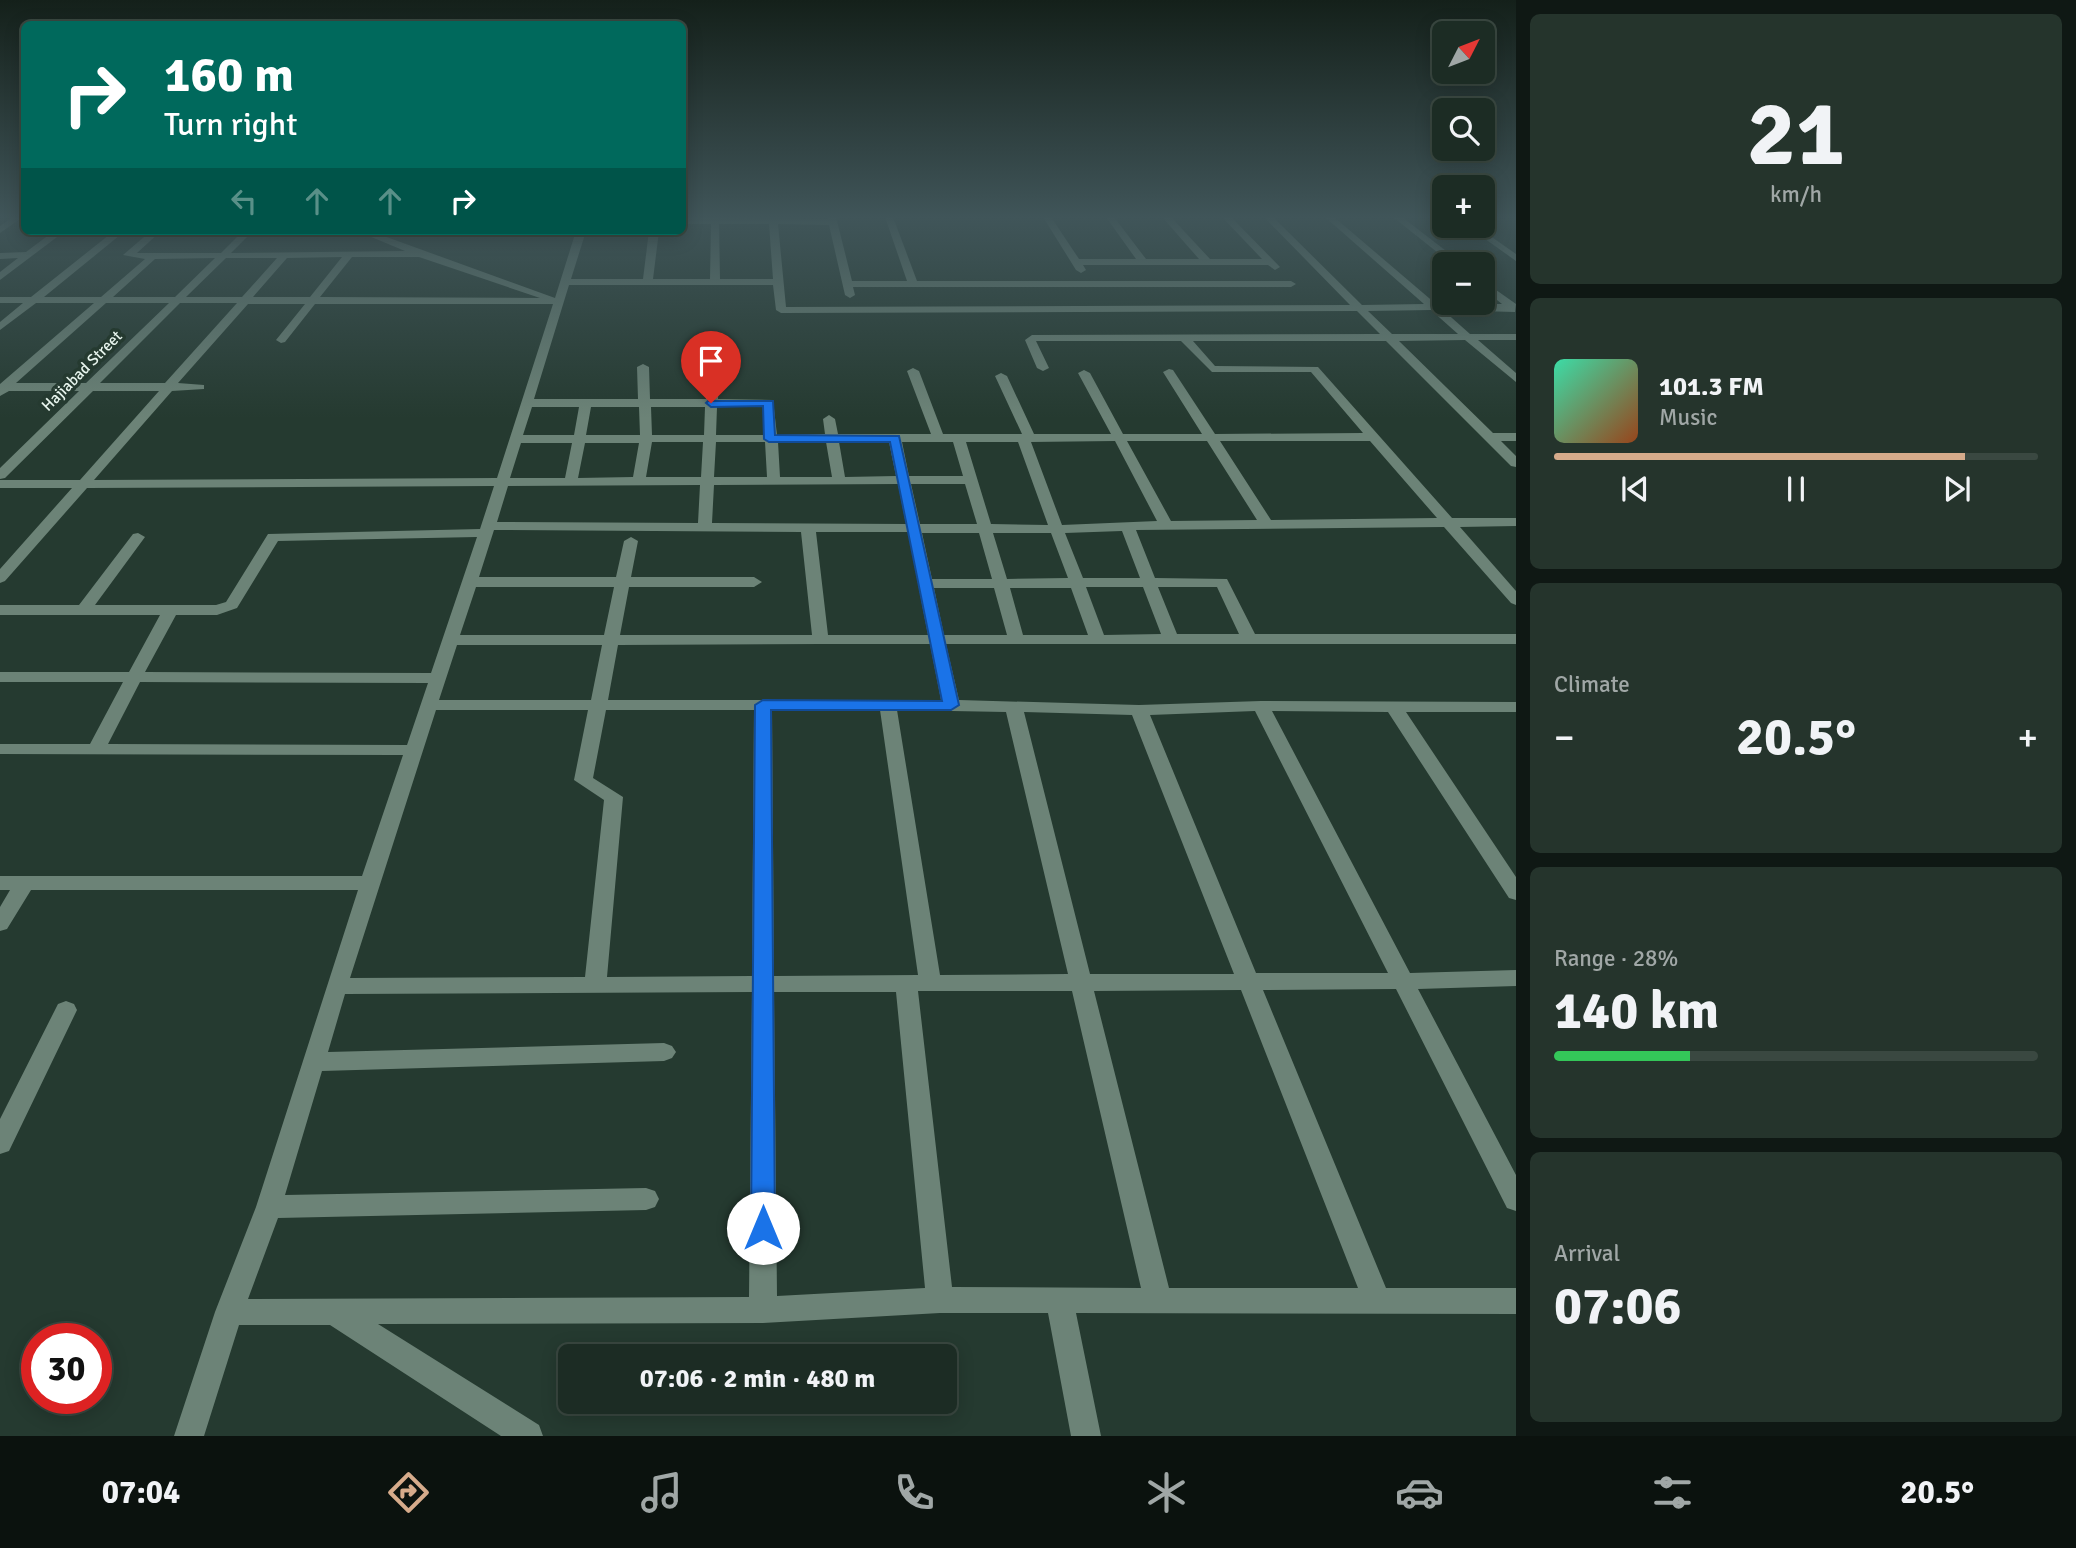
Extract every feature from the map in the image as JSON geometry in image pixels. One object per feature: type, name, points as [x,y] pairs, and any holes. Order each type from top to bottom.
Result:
[{"type":"street","points":[[0,327],[53,284]]},
{"type":"street","points":[[2,388],[122,284]]},
{"type":"street","name":"Hajiabad Street","points":[[0,475],[191,284]]},
{"type":"street","points":[[0,578],[259,284]]},
{"type":"street","points":[[281,340],[326,284]]},
{"type":"street","points":[[534,284],[564,292]]},
{"type":"street","points":[[189,1436],[229,1312],[270,1207],[336,986],[566,284]]},
{"type":"street","points":[[0,300],[311,302],[564,292],[631,284]]},
{"type":"street","points":[[778,284],[781,310],[853,310],[1098,296],[1302,295],[1359,307],[1432,307]]},
{"type":"street","points":[[847,284],[853,310]]},
{"type":"street","points":[[912,284],[1098,296],[1302,295]]},
{"type":"street","points":[[1090,284],[1098,296]]},
{"type":"street","points":[[1291,284],[1302,295]]},
{"type":"street","points":[[1336,284],[1516,463]]},
{"type":"street","points":[[1407,284],[1432,305]]},
{"type":"street","points":[[1495,293],[1515,308]]},
{"type":"street","points":[[1495,308],[1515,308]]},
{"type":"street","points":[[1443,315],[1516,379]]},
{"type":"street","points":[[1043,368],[1030,340],[1032,338],[1516,337]]},
{"type":"street","points":[[1184,338],[1212,369],[1314,369],[1516,600]]},
{"type":"street","points":[[639,481],[646,438],[643,368]]},
{"type":"street","points":[[913,371],[939,439]]},
{"type":"street","points":[[1169,372],[1267,524]]},
{"type":"street","points":[[705,528],[713,373]]},
{"type":"street","points":[[1084,373],[1166,524]]},
{"type":"street","points":[[1001,376],[1098,640]]},
{"type":"street","points":[[2,388],[200,387]]},
{"type":"street","points":[[528,403],[769,403],[769,439],[774,480]]},
{"type":"street","points":[[571,482],[586,403]]},
{"type":"street","points":[[829,419],[839,481]]},
{"type":"street","points":[[515,439],[1373,437]]},
{"type":"street","points":[[1490,437],[1516,437]]},
{"type":"street","points":[[895,439],[906,480],[951,705]]},
{"type":"street","points":[[960,439],[971,481],[988,528],[1017,640]]},
{"type":"street","points":[[0,484],[971,481]]},
{"type":"street","points":[[0,610],[217,610],[232,605],[273,537],[487,530],[808,527],[1056,529],[1166,524],[1516,522]]},
{"type":"street","points":[[1127,526],[1171,640]]},
{"type":"street","points":[[808,527],[821,640]]},
{"type":"street","points":[[83,611],[138,537]]},
{"type":"street","points":[[595,983],[614,797],[583,780],[631,541]]},
{"type":"street","points":[[469,582],[754,582]]},
{"type":"street","points":[[926,584],[1222,582],[1250,640]]},
{"type":"street","points":[[96,749],[170,611]]},
{"type":"street","points":[[450,640],[1516,639]]},
{"type":"street","points":[[3,681],[133,677],[437,678]]},
{"type":"street","points":[[428,705],[763,705],[888,708],[951,705],[1139,710],[1261,706],[1516,707]]},
{"type":"street","points":[[763,705],[763,1310]]},
{"type":"street","points":[[1261,706],[1516,1200]]},
{"type":"street","points":[[1394,707],[1516,893]]},
{"type":"street","points":[[888,708],[918,984],[940,1300]]},
{"type":"street","points":[[1014,708],[1083,982],[1158,1300]]},
{"type":"street","points":[[1139,710],[1377,1300]]},
{"type":"street","points":[[0,749],[413,750]]},
{"type":"street","points":[[0,883],[370,883]]},
{"type":"street","points":[[0,924],[25,883]]},
{"type":"street","points":[[336,986],[1404,981],[1516,978]]},
{"type":"street","points":[[0,1144],[66,1010]]},
{"type":"street","points":[[314,1062],[664,1052]]},
{"type":"street","points":[[270,1207],[646,1199]]},
{"type":"street","points":[[229,1312],[763,1310],[940,1300],[1516,1301]]},
{"type":"street","points":[[1059,1300],[1086,1436]]},
{"type":"street","points":[[331,1310],[528,1436]]},
{"type":"route","points":[[711,403],[769,403],[769,439],[895,439],[906,480],[951,705],[888,708],[763,705],[763,1228]]}]
